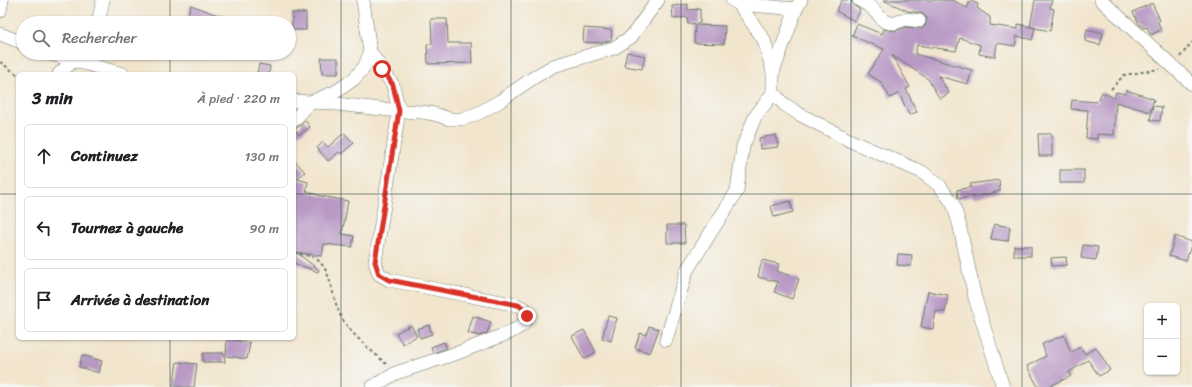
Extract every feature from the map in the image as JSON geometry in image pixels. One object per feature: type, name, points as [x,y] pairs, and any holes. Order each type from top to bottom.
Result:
[{"type":"street","points":[[0,11],[2,0]]},
{"type":"street","points":[[100,16],[103,0]]},
{"type":"street","points":[[363,0],[370,52],[393,85],[399,111],[375,262],[379,274],[389,280],[518,305],[525,309],[527,316],[523,325],[511,332],[460,352],[396,373],[372,387]]},
{"type":"street","points":[[296,101],[422,112],[450,119],[462,119],[479,113],[500,101],[533,78],[554,66],[614,48],[631,38],[658,0]]},
{"type":"street","points":[[859,0],[871,7],[884,21],[896,23],[906,19],[919,21]]},
{"type":"street","points":[[1101,0],[1192,84]]},
{"type":"street","points":[[736,2],[798,5],[773,72]]},
{"type":"street","points":[[666,340],[690,263],[737,190],[743,146],[756,117],[773,93],[773,72],[764,40],[736,2]]},
{"type":"street","points":[[0,34],[16,41]]},
{"type":"street","points":[[296,118],[311,102],[337,91],[354,79],[365,66],[370,52]]},
{"type":"street","points":[[70,60],[81,60]]},
{"type":"street","points":[[91,60],[118,72]]},
{"type":"street","points":[[61,72],[73,61]]},
{"type":"street","points":[[773,93],[784,104],[799,114],[853,142],[922,172],[940,186],[953,204],[959,223],[975,298],[1003,387]]},
{"type":"path","points":[[1111,89],[1124,75],[1173,67],[1192,42]]},
{"type":"path","points":[[0,62],[16,74]]},
{"type":"path","points":[[296,253],[312,257],[320,261],[327,273],[333,296],[342,319],[362,342],[396,373]]},
{"type":"building","points":[[842,0],[851,0],[852,4],[860,10],[855,21],[836,11]]},
{"type":"building","points":[[883,0],[953,0],[967,8],[970,1],[978,4],[977,8],[990,17],[990,25],[1018,29],[1018,24],[1035,28],[1032,40],[1017,36],[1015,46],[997,43],[995,57],[979,54],[980,45],[960,38],[956,51],[917,45],[915,54],[972,70],[968,84],[938,76],[949,93],[940,99],[928,79],[892,55],[910,87],[906,89],[917,112],[909,115],[899,93],[890,98],[881,82],[868,74],[884,49],[852,36],[857,24],[882,34],[884,29],[895,31],[907,27],[922,29],[925,26],[927,18],[921,13],[908,11]]},
{"type":"building","points":[[1035,0],[1052,0],[1050,8],[1054,9],[1050,31],[1030,27]]},
{"type":"building","points":[[1152,3],[1160,20],[1158,22],[1161,30],[1151,35],[1147,27],[1144,28],[1139,24],[1133,12]]},
{"type":"building","points":[[688,4],[688,10],[700,9],[700,23],[688,24],[687,17],[673,19],[672,6]]},
{"type":"building","points":[[191,5],[223,16],[194,16],[188,14]]},
{"type":"building","points":[[292,13],[306,13],[306,30],[296,30],[296,16],[292,16]]},
{"type":"building","points":[[431,19],[447,19],[448,43],[471,43],[472,63],[428,64],[427,44],[432,44]]},
{"type":"building","points":[[695,25],[725,26],[724,44],[694,43]]},
{"type":"building","points":[[584,28],[612,30],[611,40],[602,43],[583,42]]},
{"type":"building","points":[[1087,29],[1103,33],[1100,45],[1085,41]]},
{"type":"building","points":[[627,52],[645,56],[642,69],[624,66]]},
{"type":"building","points":[[321,58],[338,58],[338,74],[322,74]]},
{"type":"building","points":[[259,64],[270,66],[269,72],[257,72]]},
{"type":"building","points":[[1126,90],[1154,99],[1150,112],[1116,102],[1114,135],[1097,134],[1097,139],[1086,138],[1088,110],[1071,109],[1072,100],[1097,102],[1102,92],[1114,98],[1116,92],[1125,94]]},
{"type":"building","points":[[1153,106],[1162,107],[1160,121],[1150,120]]},
{"type":"building","points":[[305,120],[310,127],[299,135],[296,131],[296,127],[300,126]]},
{"type":"building","points":[[344,133],[354,143],[341,154],[339,152],[328,161],[317,148],[323,142],[328,147]]},
{"type":"building","points":[[1038,134],[1052,134],[1052,156],[1039,156]]},
{"type":"building","points":[[776,135],[778,147],[760,149],[759,138]]},
{"type":"building","points":[[296,162],[305,172],[297,179],[308,182],[306,191],[321,196],[348,201],[342,234],[354,236],[352,247],[324,244],[322,256],[296,252]]},
{"type":"building","points":[[1060,170],[1084,170],[1084,183],[1060,183]]},
{"type":"building","points":[[999,180],[1000,191],[973,198],[973,196],[959,199],[958,197],[957,190],[971,187],[970,184]]},
{"type":"building","points":[[790,201],[793,212],[774,217],[771,206]]},
{"type":"building","points":[[994,224],[1010,227],[1008,241],[991,239]]},
{"type":"building","points":[[667,225],[684,225],[685,243],[667,243]]},
{"type":"building","points":[[1175,236],[1192,242],[1186,261],[1169,256]]},
{"type":"building","points":[[1083,245],[1098,247],[1096,260],[1081,258]]},
{"type":"building","points":[[1014,246],[1031,246],[1031,256],[1014,256]]},
{"type":"building","points":[[296,252],[319,270],[318,272],[296,264]]},
{"type":"building","points":[[898,254],[912,255],[911,266],[897,265]]},
{"type":"building","points":[[1066,257],[1067,265],[1052,266],[1051,258]]},
{"type":"building","points":[[762,260],[779,264],[777,271],[799,279],[792,299],[774,292],[778,282],[758,277]]},
{"type":"building","points":[[928,291],[948,295],[945,312],[936,311],[933,329],[921,327]]},
{"type":"building","points":[[473,316],[491,322],[487,333],[479,336],[468,333]]},
{"type":"building","points":[[608,316],[617,318],[611,341],[602,338]]},
{"type":"building","points":[[411,325],[417,336],[403,344],[396,333]]},
{"type":"building","points":[[429,325],[432,334],[420,338],[417,329]]},
{"type":"building","points":[[649,326],[659,329],[650,353],[635,348],[640,333],[646,335]]},
{"type":"building","points":[[584,330],[596,352],[584,359],[572,336]]},
{"type":"building","points":[[1064,335],[1071,353],[1080,347],[1085,354],[1096,347],[1110,370],[1099,376],[1088,360],[1069,372],[1071,376],[1048,387],[1038,387],[1027,366],[1046,356],[1042,344]]},
{"type":"building","points":[[227,340],[250,343],[247,359],[226,356]]},
{"type":"building","points":[[444,342],[447,348],[433,353],[431,347]]},
{"type":"building","points":[[203,353],[224,353],[225,362],[203,362]]},
{"type":"building","points":[[82,355],[102,361],[99,373],[79,367]]},
{"type":"building","points":[[177,362],[197,364],[194,387],[173,387]]},
{"type":"route","points":[[382,69],[393,85],[399,111],[375,262],[379,274],[389,280],[518,305],[525,309],[527,316]]}]
